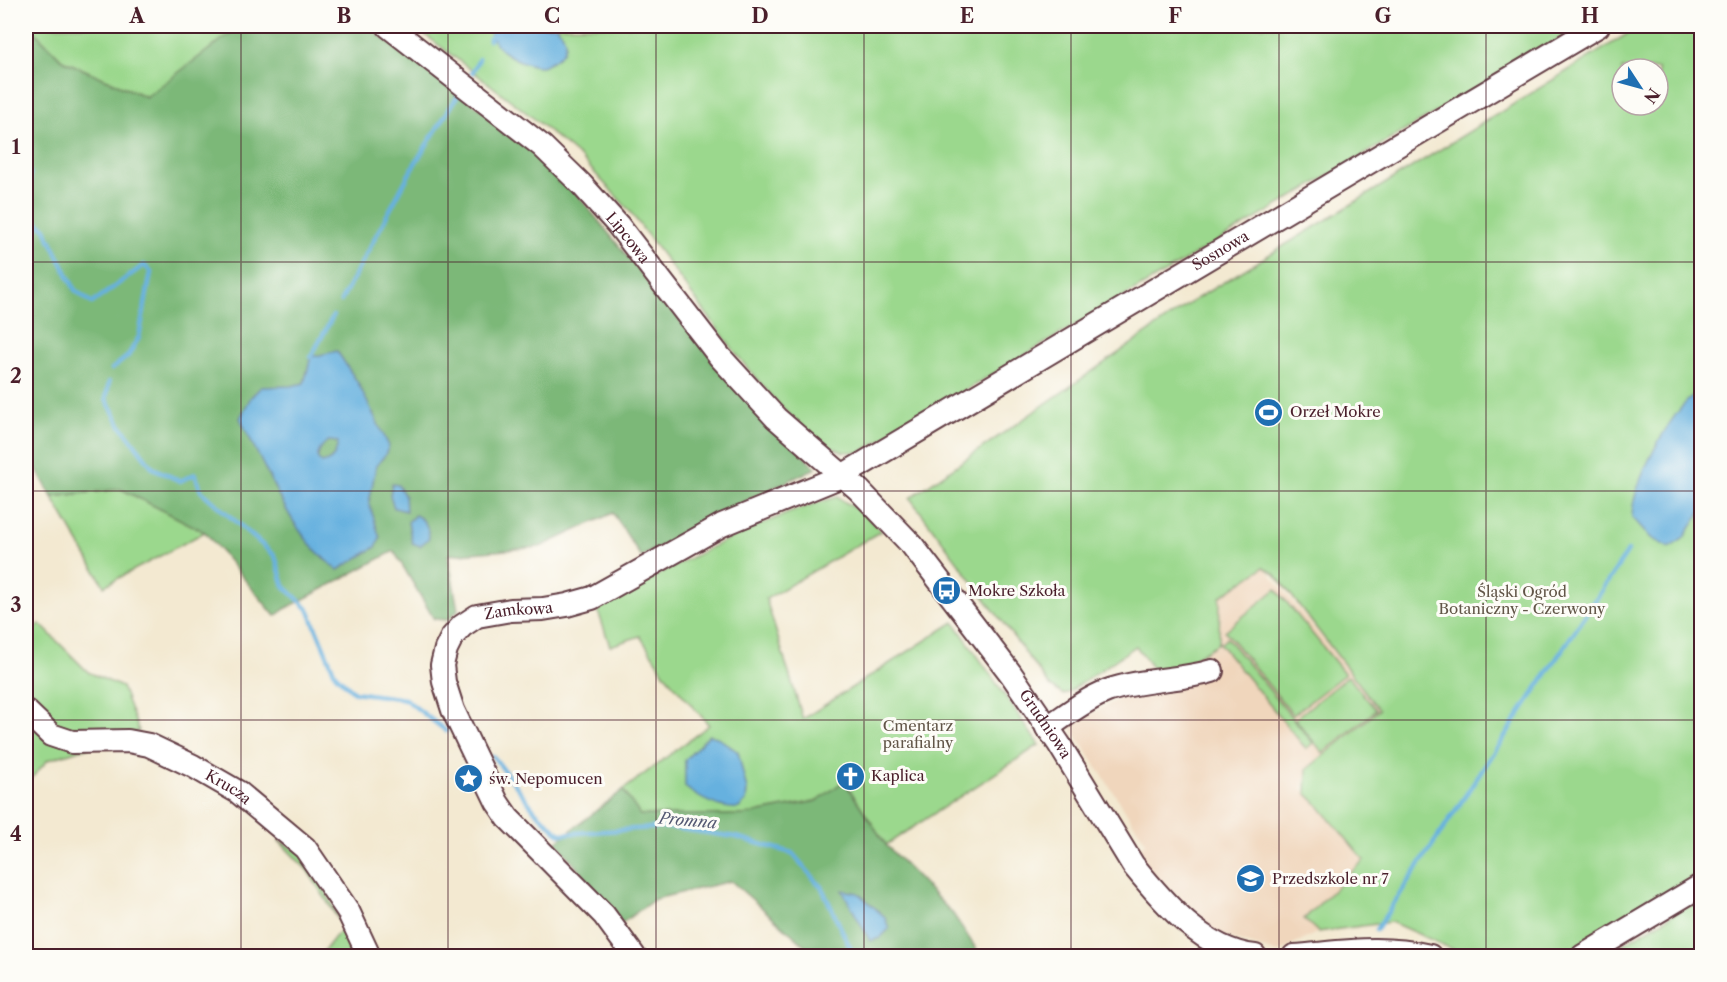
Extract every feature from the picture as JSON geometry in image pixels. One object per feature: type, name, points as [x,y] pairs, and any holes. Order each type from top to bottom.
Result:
[{"type":"street","name":"Lipcowa","points":[[388,26],[542,146],[581,184],[618,225],[720,357],[776,418],[842,476]]},
{"type":"street","name":"Sosnowa","points":[[842,476],[1599,26]]},
{"type":"street","name":"Grudniowa","points":[[842,476],[879,509],[912,545],[1011,674],[1133,865],[1145,879],[1199,934],[1231,950],[1255,957]]},
{"type":"street","name":"Zamkowa","points":[[634,957],[604,915],[508,818],[497,802],[453,710],[444,682],[442,665],[446,649],[452,637],[462,626],[477,616],[511,610],[543,609],[592,598],[722,525],[842,476]]},
{"type":"street","points":[[1047,728],[1105,692],[1127,685],[1190,677],[1212,671]]},
{"type":"street","name":"Krucza","points":[[26,711],[51,735],[72,742],[128,741],[149,745],[193,765],[238,792],[305,848],[348,911],[369,957]]},
{"type":"street","points":[[1583,957],[1701,885]]},
{"type":"street","points":[[1294,957],[1387,949],[1430,957]]},
{"type":"shaded area","points":[[1264,566],[1379,710],[1307,769],[1302,789],[1364,860],[1305,919],[1318,932],[1278,953],[1213,933],[1173,898],[1133,852],[1146,842],[1070,726],[1136,689],[1159,686],[1220,597]]},
{"type":"green space","points":[[26,26],[29,26],[62,60],[146,97],[240,26],[366,26],[518,136],[555,167],[750,403],[816,468],[750,499],[641,557],[613,513],[540,547],[448,555],[458,610],[448,620],[434,619],[394,551],[275,616],[205,532],[121,489],[52,497],[26,450]]},
{"type":"green space","points":[[29,26],[240,26],[147,97],[62,60]]},
{"type":"green space","points":[[414,26],[1582,26],[861,452],[843,452],[823,443],[782,408],[744,364],[628,209],[582,159],[532,117]]},
{"type":"green space","name":"Śląski Ogród Botaniczny - Czerwony","points":[[1640,26],[1701,26],[1701,879],[1574,956],[1468,956],[1391,922],[1318,932],[1304,919],[1364,860],[1306,793],[1307,769],[1379,710],[1275,574],[1264,567],[1220,597],[1219,643],[1171,672],[1158,676],[1136,646],[1064,695],[1050,686],[910,498],[1196,299]]},
{"type":"green space","points":[[121,489],[205,532],[104,586],[52,497]]},
{"type":"green space","name":"Cmentarz parafialny","points":[[837,497],[863,513],[881,531],[766,599],[803,719],[954,622],[1039,745],[886,845],[844,781],[817,801],[744,815],[639,816],[623,790],[709,725],[666,676],[640,636],[610,646],[597,608],[744,532],[805,507]]},
{"type":"green space","points":[[1276,589],[1345,674],[1293,715],[1225,631]]},
{"type":"green space","points":[[40,624],[88,672],[122,687],[139,731],[48,760],[26,784],[26,635]]},
{"type":"green space","points":[[1227,638],[1313,743],[1306,749],[1220,644]]},
{"type":"green space","points":[[1348,676],[1376,710],[1323,753],[1295,719]]},
{"type":"green space","points":[[844,781],[886,845],[953,914],[981,956],[817,956],[731,881],[655,899],[622,923],[556,842],[623,790],[640,815],[744,815],[817,801]]},
{"type":"green space","points":[[278,840],[309,857],[355,951],[353,956],[320,956],[343,927],[308,871]]},
{"type":"green space","points":[[1694,902],[1701,915],[1701,956],[1603,956]]},
{"type":"water","points":[[489,26],[556,26],[564,36],[564,50],[544,65],[529,64],[509,56],[499,47],[493,39]]},
{"type":"water","points":[[337,351],[358,383],[389,446],[376,466],[369,503],[380,538],[376,547],[338,570],[314,549],[295,524],[240,418],[251,397],[261,387],[304,383],[311,357]],"holes":[[[328,441],[338,442],[334,456],[322,463],[318,459],[322,447]]]},
{"type":"water","points":[[1697,392],[1702,394],[1701,512],[1683,539],[1669,548],[1651,538],[1632,517],[1634,502],[1654,449],[1675,416]]},
{"type":"water","points":[[392,484],[398,485],[405,496],[406,511],[394,508],[390,495]]},
{"type":"water","points":[[415,515],[424,522],[429,534],[429,538],[420,546],[412,543],[408,522]]},
{"type":"water","points":[[709,735],[717,737],[738,752],[747,790],[746,801],[739,808],[725,807],[710,802],[685,787],[685,760]]},
{"type":"water","points":[[842,890],[858,893],[885,917],[889,929],[880,938],[870,941]]},
{"type":"waterway","points":[[489,40],[499,26]]},
{"type":"waterway","points":[[472,73],[479,59]]},
{"type":"waterway","points":[[341,301],[414,165],[457,97]]},
{"type":"waterway","points":[[26,172],[30,173],[29,203],[32,220],[44,227],[75,290],[92,303],[144,265],[151,272],[139,337],[128,356],[112,369]]},
{"type":"waterway","points":[[311,357],[333,316]]},
{"type":"waterway","points":[[109,382],[106,399],[121,426],[153,468],[180,481],[195,474],[201,491],[275,556],[284,586],[308,609],[335,674],[354,692],[405,699],[446,731]]},
{"type":"waterway","points":[[1376,930],[1628,551]]},
{"type":"waterway","name":"Promna","points":[[493,756],[536,812],[560,834],[666,827],[736,837],[792,853],[822,888],[854,956]]},
{"type":"place","name":"Orzeł Mokre","points":[[1269,412]]},
{"type":"place","name":"Mokre Szkoła","points":[[947,591]]},
{"type":"place","name":"Kaplica","points":[[850,776]]},
{"type":"place","name":"św. Nepomucen","points":[[468,779]]},
{"type":"place","name":"Przedszkole nr 7","points":[[1251,879]]}]
